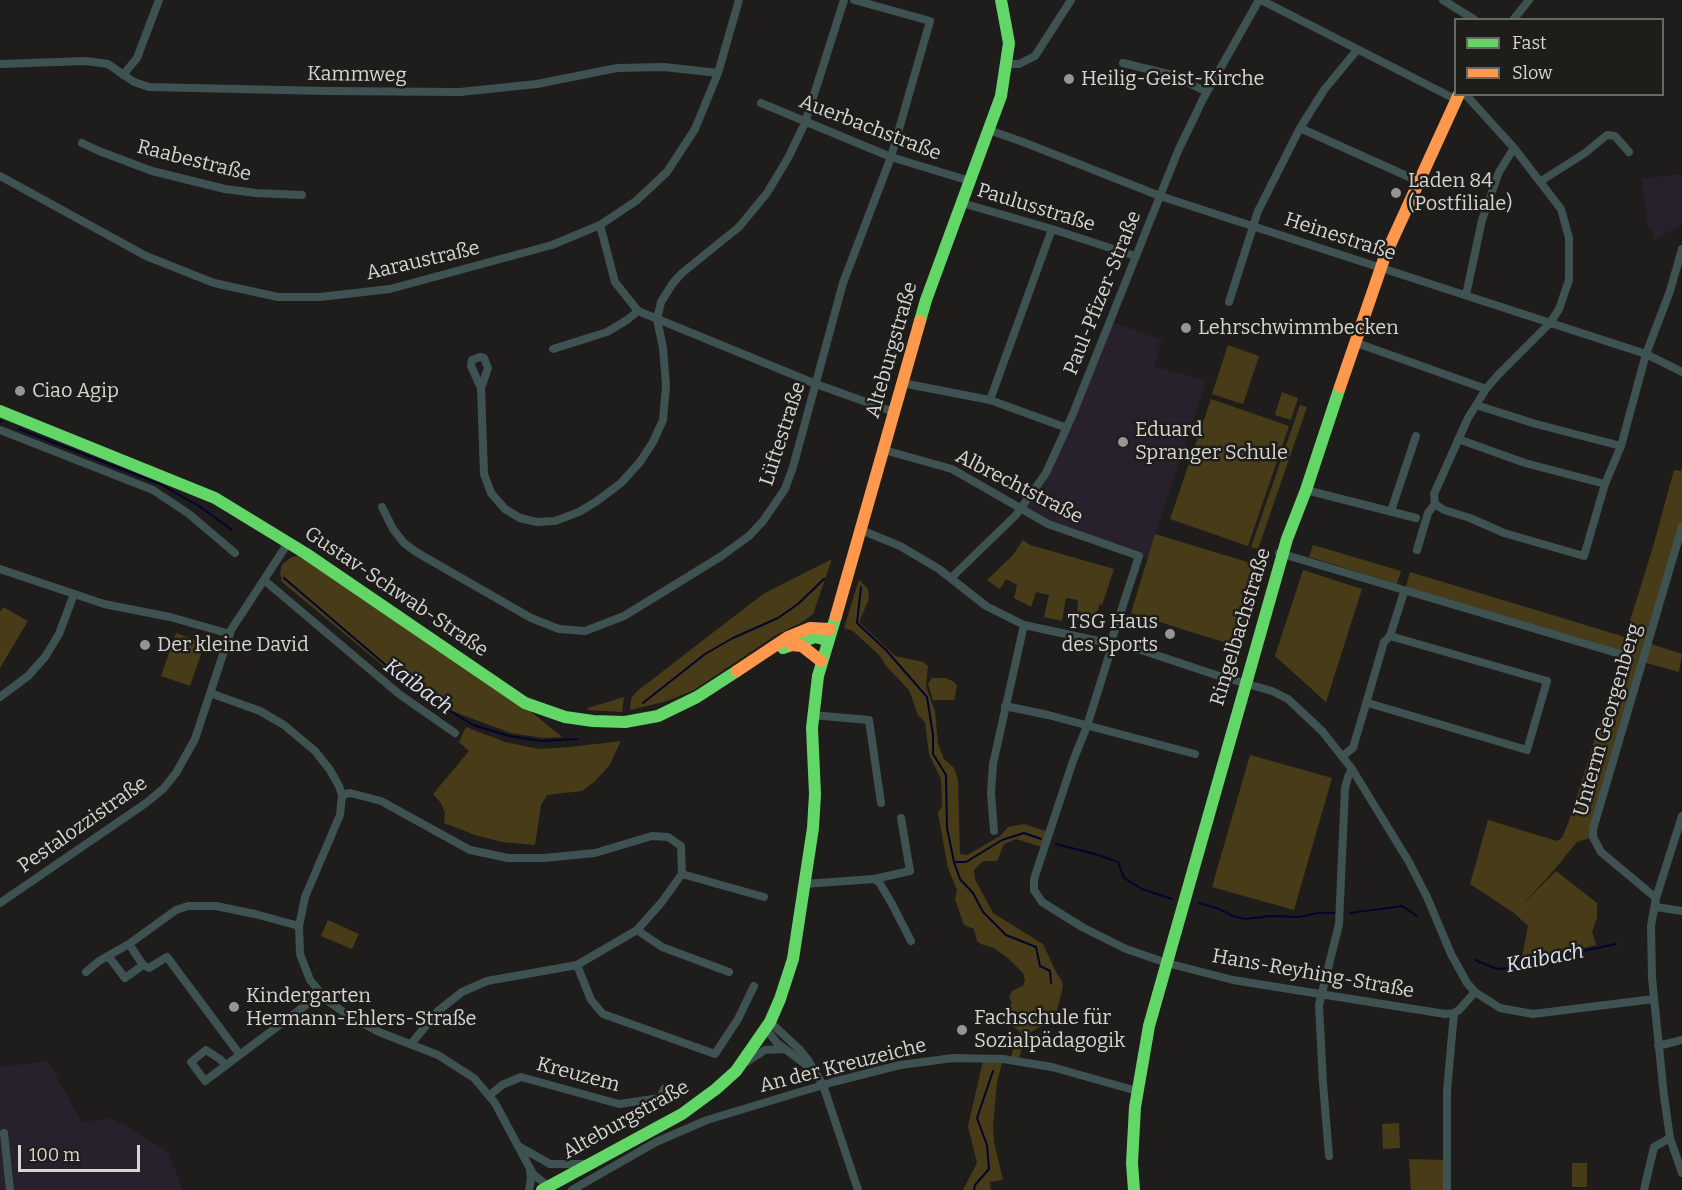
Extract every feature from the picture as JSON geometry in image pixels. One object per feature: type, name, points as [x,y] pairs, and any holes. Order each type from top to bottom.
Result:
[{"type":"street","points":[[123,75],[137,58],[159,0]]},
{"type":"street","name":"Aaraustraße","points":[[0,176],[146,256],[214,283],[278,297],[320,297],[390,289],[552,245],[600,225],[636,201],[667,172],[695,129],[718,74],[739,0]]},
{"type":"street","points":[[481,388],[484,474],[491,493],[505,509],[520,518],[537,522],[555,521],[597,501],[621,483],[640,462],[663,420],[666,386],[657,319],[661,302],[673,283],[739,227],[767,193],[805,123],[844,0]]},
{"type":"street","name":"Lüftestraße","points":[[382,507],[393,529],[404,543],[416,552],[531,618],[559,629],[585,631],[634,610],[720,557],[749,536],[764,521],[785,489],[793,468],[843,283],[891,157],[930,21],[854,0]]},
{"type":"street","name":"Alteburgstraße","points":[[545,1188],[682,1114],[716,1089],[736,1071],[768,1025],[784,988],[793,959],[815,801],[812,715],[815,686],[929,290],[1002,92],[1007,63],[1008,30],[1001,0]]},
{"type":"street","points":[[1007,63],[1019,64],[1035,56],[1071,0]]},
{"type":"street","points":[[1260,0],[1357,50],[1454,93]]},
{"type":"street","name":"Paul-Pfizer-Straße","points":[[951,578],[1021,510],[1046,473],[1178,151],[1207,92],[1260,0]]},
{"type":"street","points":[[1443,0],[1472,18]]},
{"type":"street","points":[[1515,18],[1529,0]]},
{"type":"street","points":[[1229,302],[1258,211],[1300,128],[1324,90],[1357,50]]},
{"type":"street","name":"Kammweg","points":[[0,64],[86,61],[108,64],[134,82],[149,87],[327,91],[459,92],[537,84],[617,68],[664,67],[718,74]]},
{"type":"street","points":[[1123,63],[1172,75],[1207,92]]},
{"type":"street","points":[[1417,550],[1428,513],[1435,504],[1434,494],[1458,439],[1486,389],[1503,369],[1535,340],[1559,309],[1566,290],[1570,260],[1564,215],[1558,203],[1514,148],[1460,96]]},
{"type":"street","name":"Ringelbachstraße","points":[[1134,1190],[1132,1163],[1137,1091],[1149,1026],[1281,554],[1306,490],[1381,267],[1418,181],[1460,96]]},
{"type":"street","name":"Auerbachstraße","points":[[760,103],[891,157],[970,181]]},
{"type":"street","points":[[1300,128],[1418,181]]},
{"type":"street","name":"Heinestraße","points":[[989,130],[1160,196],[1646,354],[1682,372]]},
{"type":"street","points":[[1540,181],[1585,153],[1607,135],[1615,136],[1629,152]]},
{"type":"street","name":"Raabestraße","points":[[82,142],[99,151],[152,171],[225,189],[302,195]]},
{"type":"street","points":[[1466,295],[1482,220],[1500,172],[1514,148]]},
{"type":"street","name":"Paulusstraße","points":[[962,203],[1135,256]]},
{"type":"street","points":[[600,225],[615,282],[638,311],[816,384],[894,412]]},
{"type":"street","points":[[990,400],[1052,229]]},
{"type":"street","points":[[1435,504],[1444,510],[1470,518],[1504,533],[1584,556],[1605,484],[1621,446],[1646,354],[1670,291],[1682,249]]},
{"type":"street","points":[[552,349],[607,332],[627,321],[638,311]]},
{"type":"street","points":[[1354,342],[1486,389]]},
{"type":"street","points":[[902,383],[990,400],[1066,428]]},
{"type":"street","points":[[1476,405],[1536,424],[1621,446]]},
{"type":"street","name":"Gustav-Schwab-Straße","points":[[235,553],[189,514],[153,490],[3,431],[6,413],[215,498],[288,543],[525,703],[565,717],[593,722],[625,722],[658,716],[697,697],[774,645],[805,629],[817,627],[829,634]]},
{"type":"street","points":[[1391,511],[1416,436]]},
{"type":"street","points":[[1458,439],[1525,463],[1605,484]]},
{"type":"street","name":"Albrechtstraße","points":[[884,450],[952,470],[1021,510],[1066,532],[1139,556],[1112,642]]},
{"type":"street","points":[[1306,490],[1416,518]]},
{"type":"street","name":"Unterm Georgenberg","points":[[1656,902],[1601,852],[1593,837],[1593,829],[1682,527]]},
{"type":"street","points":[[861,530],[892,541],[951,578],[981,603],[1024,625],[1112,642],[1272,691],[1288,699],[1322,731],[1352,769],[1409,862],[1427,897],[1451,954],[1467,983],[1475,992],[1500,1008],[1533,1014],[1654,999]]},
{"type":"street","name":"Pestalozzistraße","points":[[0,903],[134,812],[163,789],[176,773],[191,748],[230,634],[288,543]]},
{"type":"street","points":[[1281,554],[1620,654]]},
{"type":"street","points":[[0,569],[122,609],[170,617],[230,634]]},
{"type":"street","points":[[264,580],[399,694],[455,733]]},
{"type":"street","points":[[1342,756],[1353,748],[1384,642],[1390,636],[1404,592]]},
{"type":"street","points":[[0,697],[28,676],[45,657],[59,634],[74,594]]},
{"type":"street","points":[[994,831],[991,778],[1024,625]]},
{"type":"street","name":"Gustav-Schwab-Straße","points":[[758,656],[829,634]]},
{"type":"street","points":[[1368,703],[1527,750],[1547,681],[1390,636]]},
{"type":"street","points":[[1087,726],[1112,642]]},
{"type":"street","points":[[790,645],[802,646],[822,661]]},
{"type":"street","points":[[210,693],[260,711],[294,732],[330,770],[342,795],[337,825],[306,897],[299,926],[298,940],[303,966],[320,992],[334,1005],[360,1022],[458,1066],[474,1078],[490,1095],[530,1169],[545,1188]]},
{"type":"street","points":[[1005,706],[1195,754]]},
{"type":"street","points":[[812,715],[869,720],[881,803]]},
{"type":"street","name":"Hans-Reyhing-Straße","points":[[1087,726],[1072,761],[1037,870],[1034,890],[1042,902],[1082,927],[1126,949],[1167,963],[1233,980],[1454,1014]]},
{"type":"street","points":[[1329,1156],[1319,1015],[1321,994],[1339,924],[1344,793],[1346,780],[1352,769]]},
{"type":"street","points":[[342,795],[350,793],[381,801],[470,850],[508,858],[544,858],[595,853],[652,836],[668,837],[681,846],[682,874],[637,930],[577,965],[487,981],[462,992],[438,1011],[411,1044]]},
{"type":"street","points":[[1682,816],[1651,926],[1658,1046],[1670,1138],[1682,1173]]},
{"type":"street","points":[[804,884],[874,879],[910,872],[901,818]]},
{"type":"street","points":[[682,874],[764,897]]},
{"type":"street","points":[[874,879],[879,882],[911,941]]},
{"type":"street","points":[[1656,902],[1682,911]]},
{"type":"street","points":[[86,972],[176,910],[194,904],[255,914],[299,926]]},
{"type":"street","points":[[637,930],[662,947],[729,972]]},
{"type":"street","points":[[129,944],[143,965],[149,968],[167,957],[240,1055]]},
{"type":"street","points":[[109,957],[125,978],[143,965]]},
{"type":"street","points":[[577,965],[591,1000],[603,1014],[715,1054],[738,1019],[754,986]]},
{"type":"street","points":[[225,1065],[320,992]]},
{"type":"street","points":[[1447,1190],[1447,1091],[1454,1014],[1475,992]]},
{"type":"street","points":[[768,1025],[784,1049],[816,1073]]},
{"type":"street","points":[[768,1025],[800,1050],[823,1085],[858,1190]]},
{"type":"street","points":[[1658,1046],[1682,1040]]},
{"type":"street","points":[[736,1071],[762,1052],[775,1048],[784,1049]]},
{"type":"street","name":"An der Kreuzeiche","points":[[572,1190],[633,1154],[690,1127],[755,1104],[900,1065],[967,1058],[1003,1059],[1035,1064],[1137,1091]]},
{"type":"street","name":"Kreuzem","points":[[490,1095],[502,1085],[521,1077],[611,1102],[628,1104],[660,1098],[664,1089]]},
{"type":"street","points":[[4,1133],[10,1190]]},
{"type":"street","points":[[1644,1190],[1654,1146],[1670,1138]]},
{"type":"street","points":[[520,1147],[550,1164],[587,1164]]},
{"type":"street","points":[[529,1190],[530,1169]]},
{"type":"shaded area","points":[[1679,174],[1682,177],[1682,223],[1654,241],[1652,229],[1648,229],[1642,179]]},
{"type":"shaded area","name":"Eduard Spranger Schule","points":[[1109,321],[1162,340],[1154,366],[1206,381],[1147,559],[1066,532],[1021,510],[1038,486]]},
{"type":"shaded area","points":[[1228,345],[1259,356],[1243,404],[1212,394]]},
{"type":"shaded area","points":[[1282,392],[1298,398],[1291,420],[1275,415]]},
{"type":"shaded area","points":[[1211,399],[1289,426],[1248,546],[1170,519]]},
{"type":"shaded area","points":[[1300,405],[1307,407],[1258,549],[1251,547]]},
{"type":"shaded area","points":[[1682,465],[1682,527],[1648,643],[1682,654],[1679,672],[1643,662],[1593,837],[1577,842],[1519,908],[1556,871],[1597,903],[1597,918],[1592,932],[1596,945],[1521,962],[1528,926],[1514,913],[1470,884],[1488,820],[1557,841],[1562,838],[1620,654],[1405,590],[1410,572],[1625,637],[1674,470],[1681,471]]},
{"type":"shaded area","points":[[1155,534],[1264,567],[1239,647],[1131,613]]},
{"type":"shaded area","points":[[1023,540],[1030,545],[1114,569],[1102,605],[1100,604],[1095,617],[1077,614],[1078,600],[1066,598],[1062,621],[1044,617],[1049,595],[1036,592],[1031,607],[1014,598],[1017,585],[1006,579],[1000,589],[987,580],[1013,555]]},
{"type":"shaded area","points":[[1313,545],[1401,571],[1397,584],[1309,557]]},
{"type":"shaded area","points":[[299,555],[524,706],[562,737],[543,738],[511,733],[433,704],[405,684],[282,582],[280,573],[282,565],[290,558]]},
{"type":"shaded area","points":[[832,559],[813,614],[776,635],[694,690],[664,702],[630,710],[631,699],[636,692],[763,594]]},
{"type":"shaded area","points":[[1303,570],[1362,589],[1326,702],[1275,656]]},
{"type":"shaded area","points":[[859,580],[868,589],[869,599],[859,622],[895,656],[923,662],[928,666],[926,687],[935,711],[938,744],[944,759],[954,768],[958,780],[960,854],[967,855],[1000,836],[1008,827],[1024,824],[1048,832],[1042,847],[1016,839],[1004,844],[997,861],[983,861],[974,870],[975,879],[993,913],[1043,944],[1062,981],[1063,987],[1055,1018],[1026,1035],[1018,1061],[1010,1060],[1021,1032],[1006,1022],[1004,1017],[1012,1003],[1009,997],[1012,991],[1023,986],[1025,980],[1023,973],[994,948],[977,941],[974,929],[964,925],[955,899],[957,890],[948,868],[938,813],[942,806],[941,779],[929,754],[925,722],[918,715],[909,690],[886,666],[880,656],[853,631],[844,628]]},
{"type":"shaded area","points":[[3,607],[28,621],[0,668],[0,612]]},
{"type":"shaded area","points":[[176,633],[205,643],[190,686],[161,676]]},
{"type":"shaded area","points":[[932,678],[946,678],[954,682],[957,686],[954,700],[933,700],[928,684]]},
{"type":"shaded area","points":[[624,697],[622,712],[588,710],[588,708]]},
{"type":"shaded area","points":[[466,727],[505,742],[539,749],[621,741],[609,766],[582,791],[547,795],[541,805],[535,845],[502,842],[444,823],[445,813],[441,803],[433,794],[469,751],[459,742]]},
{"type":"shaded area","points":[[1250,755],[1332,778],[1294,910],[1212,887]]},
{"type":"shaded area","points":[[328,920],[359,934],[352,949],[321,936]]},
{"type":"shaded area","points":[[48,1061],[82,1122],[112,1118],[168,1152],[183,1190],[0,1190],[0,1067]]},
{"type":"shaded area","points":[[983,1061],[1002,1063],[997,1082],[993,1126],[994,1142],[1003,1180],[990,1182],[991,1190],[963,1190],[977,1163],[968,1126]]},
{"type":"shaded area","points":[[1399,1123],[1400,1148],[1383,1149],[1382,1124]]},
{"type":"shaded area","points":[[1409,1159],[1447,1160],[1447,1190],[1411,1190]]},
{"type":"shaded area","points":[[1572,1163],[1587,1163],[1587,1187],[1572,1187]]},
{"type":"waterway","name":"Kaibach","points":[[19,429],[160,484],[199,506],[232,530]]},
{"type":"waterway","name":"Kaibach","points":[[284,578],[409,685],[473,725],[509,736],[541,741],[577,739]]},
{"type":"waterway","name":"Kaibach","points":[[643,703],[705,654],[733,638],[778,618],[798,604],[824,579]]},
{"type":"waterway","name":"Kaibach","points":[[861,587],[857,623],[886,650],[927,697],[933,735],[933,754],[946,775],[947,828],[960,879],[973,893],[983,912],[1006,935],[1036,947],[1040,966],[1050,971],[1051,983]]},
{"type":"waterway","name":"Kaibach","points":[[954,862],[966,862],[1002,840],[1024,833],[1041,839]]},
{"type":"waterway","name":"Kaibach","points":[[1056,844],[1118,862],[1124,878],[1142,889],[1172,899]]},
{"type":"waterway","name":"Kaibach","points":[[1199,903],[1245,919],[1335,913]]},
{"type":"waterway","name":"Kaibach","points":[[1350,913],[1402,906],[1417,916]]},
{"type":"waterway","name":"Kaibach","points":[[1475,960],[1497,969],[1509,968],[1616,944]]},
{"type":"waterway","points":[[974,1190],[975,1185],[989,1169],[987,1145],[977,1118],[993,1071]]},
{"type":"traffic: fast","points":[[920,321],[1001,96],[1009,43],[1001,0]]},
{"type":"traffic: fast","points":[[1134,1190],[1132,1163],[1135,1107],[1149,1026],[1287,539],[1306,490],[1340,387]]},
{"type":"traffic: fast","points":[[0,411],[215,498],[305,553],[525,703],[565,717],[625,722],[658,716],[697,697],[737,671]]},
{"type":"traffic: fast","points":[[542,1190],[682,1114],[716,1089],[736,1071],[770,1022],[793,959],[813,828],[815,794],[812,728],[818,676],[836,616]]},
{"type":"traffic: fast","points":[[783,648],[815,637],[827,640]]},
{"type":"traffic: slow","points":[[1340,387],[1385,256],[1458,96]]},
{"type":"traffic: slow","points":[[836,616],[920,321]]},
{"type":"traffic: slow","points":[[737,671],[788,637],[810,628],[830,629]]},
{"type":"traffic: slow","points":[[791,645],[802,646],[821,661]]},
{"type":"place","name":"Heilig-Geist-Kirche","points":[[1069,79]]},
{"type":"place","name":"Laden 84 (Postfiliale)","points":[[1396,193]]},
{"type":"place","name":"Lehrschwimmbecken","points":[[1186,328]]},
{"type":"place","name":"Ciao Agip","points":[[20,391]]},
{"type":"place","name":"Eduard Spranger Schule","points":[[1123,442]]},
{"type":"place","name":"TSG Haus des Sports","points":[[1170,634]]},
{"type":"place","name":"Der kleine David","points":[[145,645]]},
{"type":"place","name":"Kindergarten Hermann-Ehlers-Straße","points":[[234,1007]]},
{"type":"place","name":"Fachschule für Sozialpädagogik","points":[[962,1030]]}]
